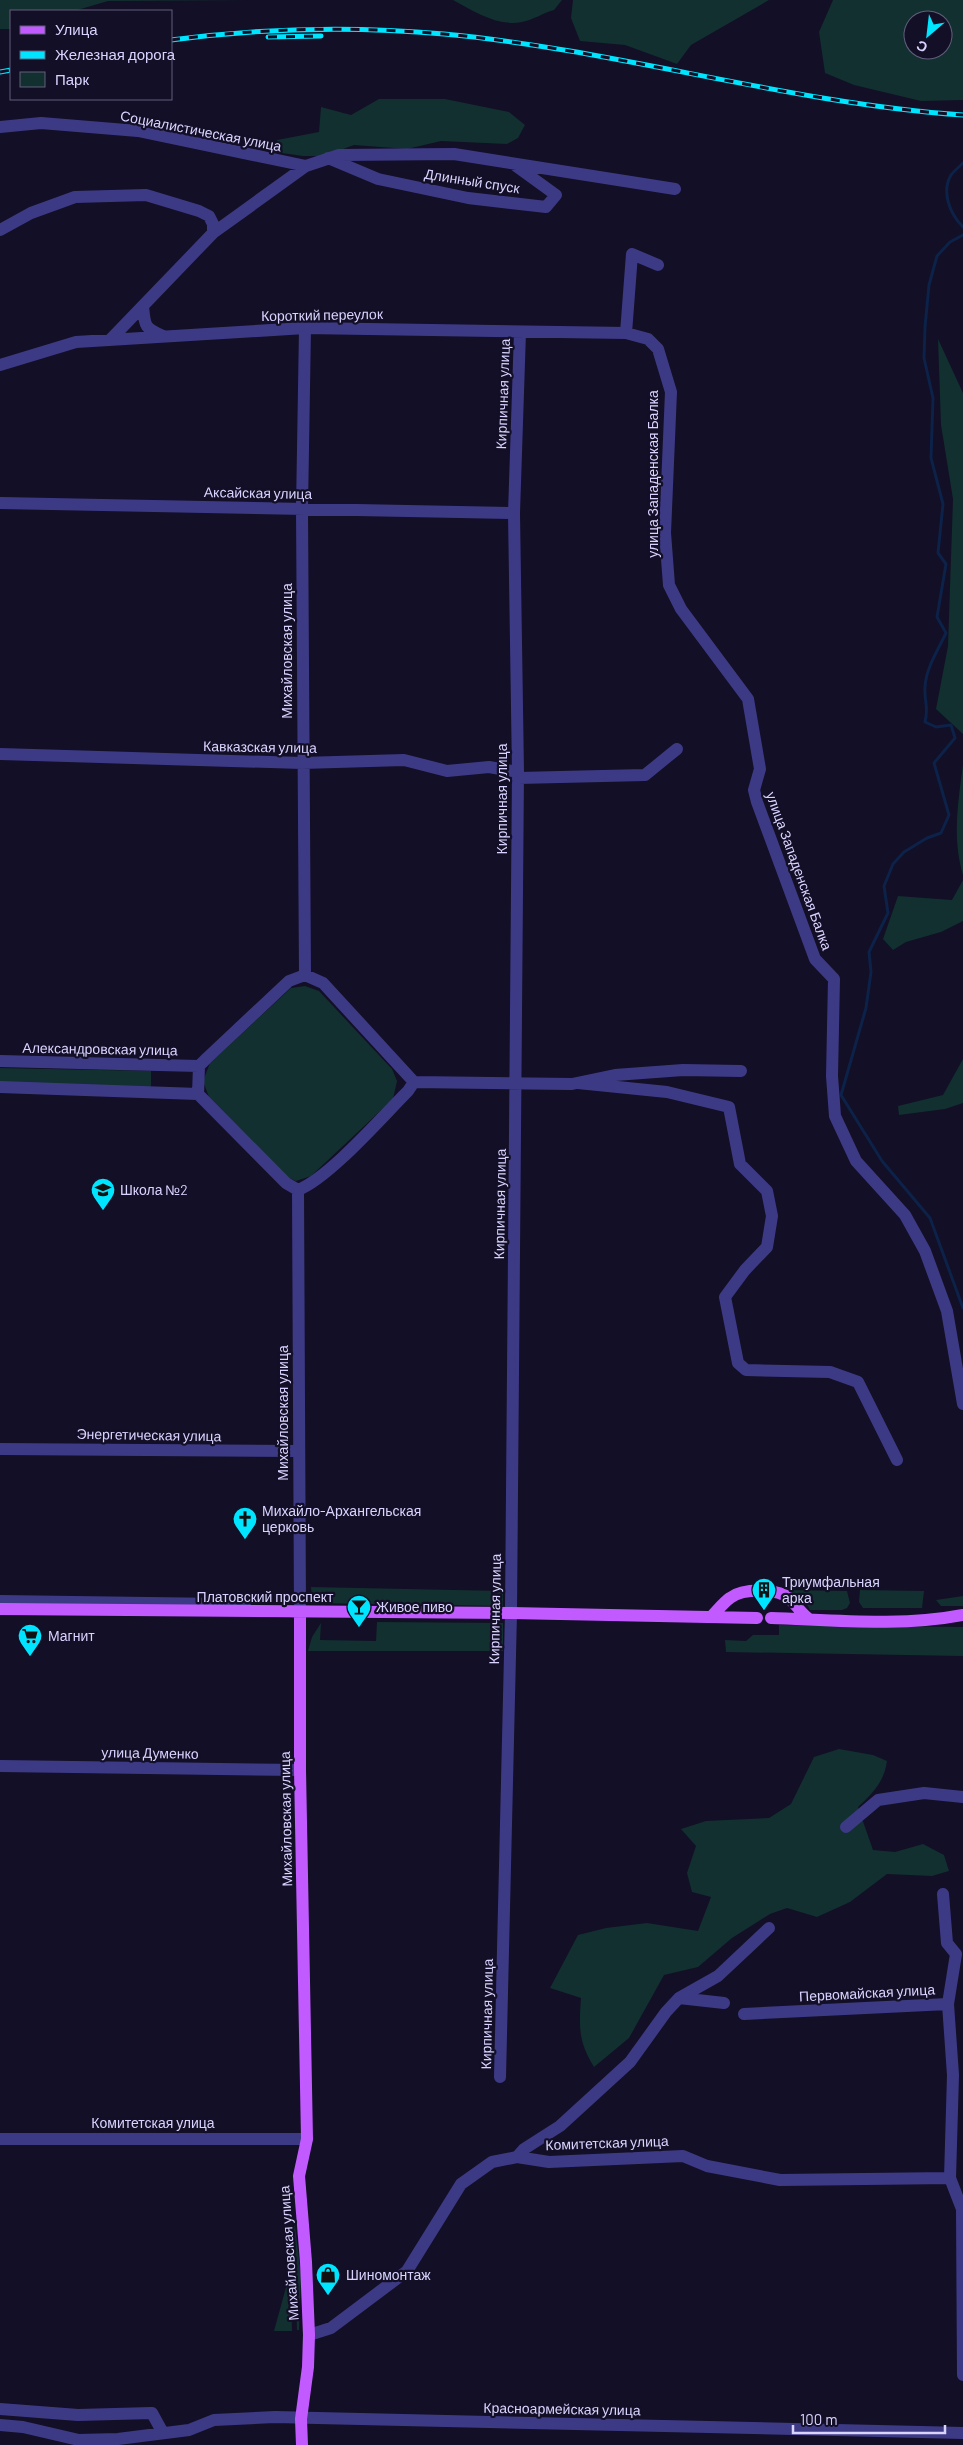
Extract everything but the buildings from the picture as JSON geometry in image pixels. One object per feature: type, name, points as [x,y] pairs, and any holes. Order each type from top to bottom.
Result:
[{"type":"main road","points":[[711,1617],[732,1596],[756,1591],[780,1592],[791,1599],[799,1612],[809,1619]]},
{"type":"main road","name":"Платовский проспект","points":[[0,1609],[511,1612],[757,1618]]},
{"type":"main road","name":"Михайловская улица","points":[[300,1612],[300,1770],[307,2139],[299,2176],[306,2262],[309,2336],[308,2367],[301,2419],[302,2445]]},
{"type":"main road","points":[[771,1618],[882,1621],[949,1618],[963,1615]]},
{"type":"street","name":"Социалистическая улица","points":[[0,127],[41,123],[138,131],[306,166]]},
{"type":"street","name":"Длинный спуск","points":[[110,340],[213,233],[306,166],[339,155],[454,154],[675,189]]},
{"type":"street","name":"Длинный спуск","points":[[328,158],[378,179],[468,198],[546,208],[556,195],[513,164]]},
{"type":"street","points":[[0,230],[31,212],[75,197],[146,195],[199,211],[209,216],[213,224],[213,233]]},
{"type":"street","points":[[626,333],[632,254],[658,265]]},
{"type":"street","points":[[143,306],[144,324],[150,330],[163,336]]},
{"type":"street","name":"Короткий переулок","points":[[0,365],[76,342],[306,328],[626,333],[648,340]]},
{"type":"street","name":"Михайловская улица","points":[[305,975],[302,764],[302,509],[306,328]]},
{"type":"street","name":"Кирпичная улица","points":[[500,2076],[511,1612],[518,775],[514,513],[520,332]]},
{"type":"street","name":"улица Западенская Балка","points":[[648,340],[658,349],[671,392],[665,533],[669,585],[681,609],[748,699],[760,768],[754,790],[757,802],[782,876],[815,959],[834,979],[832,1076],[835,1116],[856,1161],[905,1215],[925,1252],[947,1311],[963,1404]]},
{"type":"street","name":"Аксайская улица","points":[[0,503],[514,513]]},
{"type":"street","name":"Кавказская улица","points":[[0,754],[302,764],[404,760],[447,771],[489,767],[518,775],[645,774],[677,749]]},
{"type":"street","points":[[198,1094],[200,1066],[289,981],[305,975],[322,983],[414,1082],[578,1083],[667,1092],[729,1107],[740,1164],[768,1191],[772,1216],[767,1247],[745,1270],[725,1297],[738,1363],[746,1370],[830,1372],[858,1382],[897,1460]]},
{"type":"street","name":"Александровская улица","points":[[0,1061],[200,1066]]},
{"type":"street","points":[[578,1083],[634,1074],[683,1070],[741,1071]]},
{"type":"street","points":[[0,1087],[198,1094],[286,1184],[298,1190],[311,1185],[332,1166],[408,1091],[414,1082]]},
{"type":"street","name":"Михайловская улица","points":[[298,1190],[300,1612]]},
{"type":"street","name":"Энергетическая улица","points":[[0,1449],[298,1452]]},
{"type":"street","points":[[0,1601],[222,1604],[300,1612]]},
{"type":"street","name":"улица Думенко","points":[[0,1766],[300,1770]]},
{"type":"street","points":[[846,1827],[878,1800],[924,1793],[963,1796]]},
{"type":"street","points":[[943,1894],[947,1944],[956,1954],[948,2004]]},
{"type":"street","points":[[521,2153],[560,2126],[630,2062],[666,2012],[679,1998],[718,1976],[769,1928]]},
{"type":"street","points":[[951,1987],[963,1982]]},
{"type":"street","points":[[679,1998],[724,2003]]},
{"type":"street","name":"Первомайская улица","points":[[744,2014],[948,2004],[953,2075],[950,2178],[962,2209],[963,2375]]},
{"type":"street","name":"Комитетская улица","points":[[0,2139],[307,2139]]},
{"type":"street","name":"Комитетская улица","points":[[309,2336],[331,2328],[407,2271],[461,2184],[492,2162],[521,2153],[549,2162],[683,2156],[707,2166],[780,2180],[950,2178]]},
{"type":"street","points":[[0,2410],[78,2415],[152,2413],[163,2433]]},
{"type":"street","name":"Красноармейская улица","points":[[0,2425],[22,2427],[79,2440],[118,2439],[189,2430],[214,2420],[275,2417],[963,2433]]},
{"type":"green space","points":[[0,0],[250,0],[108,1],[77,10],[10,10],[10,29],[0,29]]},
{"type":"green space","points":[[453,0],[562,0],[554,10],[526,21],[513,23],[486,17]]},
{"type":"green space","points":[[573,0],[769,0],[691,45],[677,64],[625,45],[580,41],[571,18]]},
{"type":"green space","points":[[833,0],[963,0],[963,100],[921,101],[854,85],[825,73],[819,32]]},
{"type":"green space","points":[[379,99],[445,99],[509,112],[525,125],[518,138],[507,144],[441,141],[407,149],[354,145],[324,156],[303,156],[275,152],[277,140],[319,132],[321,107],[351,115]]},
{"type":"green space","points":[[938,339],[963,393],[963,734],[936,709],[948,646],[953,499],[941,425]]},
{"type":"green space","points":[[963,765],[963,875],[957,834]]},
{"type":"green space","points":[[963,880],[963,921],[941,932],[906,942],[893,950],[883,939],[898,896],[952,900]]},
{"type":"green space","points":[[305,986],[319,991],[392,1069],[397,1081],[393,1099],[311,1176],[296,1181],[285,1176],[209,1097],[203,1081],[210,1063],[291,988]]},
{"type":"green space","points":[[963,1059],[963,1103],[945,1109],[899,1115],[898,1106],[943,1095]]},
{"type":"green space","points":[[0,1068],[151,1071],[151,1088],[0,1082]]},
{"type":"green space","points":[[311,1587],[503,1591],[503,1606],[312,1603]]},
{"type":"green space","points":[[787,1590],[847,1591],[850,1603],[847,1608],[842,1610],[810,1610],[808,1606]]},
{"type":"green space","points":[[860,1590],[924,1591],[922,1608],[863,1608],[859,1602]]},
{"type":"green space","points":[[963,1596],[963,1606],[941,1606],[936,1600]]},
{"type":"green space","points":[[377,1622],[503,1623],[503,1651],[308,1651],[312,1637],[321,1623],[320,1640],[376,1641]]},
{"type":"green space","points":[[779,1625],[963,1627],[963,1656],[726,1652],[725,1640],[746,1641],[753,1635],[779,1635]]},
{"type":"green space","points":[[839,1749],[873,1755],[887,1761],[886,1768],[877,1787],[858,1807],[873,1850],[895,1852],[923,1844],[944,1855],[949,1871],[932,1876],[887,1874],[850,1902],[817,1917],[787,1908],[770,1914],[732,1938],[698,1967],[664,1975],[629,2038],[594,2067],[582,2041],[581,1998],[550,1988],[578,1935],[606,1928],[647,1923],[698,1931],[711,1897],[692,1892],[687,1873],[696,1846],[681,1829],[706,1821],[769,1818],[791,1804],[814,1757]]},
{"type":"green space","points":[[293,2226],[295,2226],[301,2275],[299,2330],[297,2330]]},
{"type":"green space","points":[[288,2280],[291,2280],[292,2331],[274,2331]]},
{"type":"waterway","points":[[963,163],[951,175],[947,188],[948,202],[954,216],[963,227]]},
{"type":"waterway","points":[[963,235],[950,242],[937,256],[929,285],[924,358],[933,398],[931,458],[943,504],[938,553],[946,564],[937,617],[946,633],[933,659],[926,680],[927,712],[925,722],[936,727],[951,725],[955,738],[934,763],[949,815],[941,833],[927,838],[904,852],[893,864],[884,886],[888,913],[869,952],[871,972],[866,1008],[841,1095],[882,1161],[930,1218],[963,1308]]},
{"type":"railway","points":[[172,40],[307,29],[410,31],[444,34],[509,42],[639,63],[833,100],[963,115]]},
{"type":"railway","points":[[268,37],[321,36]]},
{"type":"railway","points":[[0,72],[10,70]]},
{"type":"place","name":"Школа №2","points":[[103,1211]]},
{"type":"place","name":"Михайло-Архангельская церковь","points":[[245,1540]]},
{"type":"place","name":"Триумфальная арка","points":[[764,1611]]},
{"type":"place","name":"Живое пиво","points":[[359,1628]]},
{"type":"place","name":"Магнит","points":[[30,1657]]},
{"type":"place","name":"Шиномонтаж","points":[[328,2296]]}]
